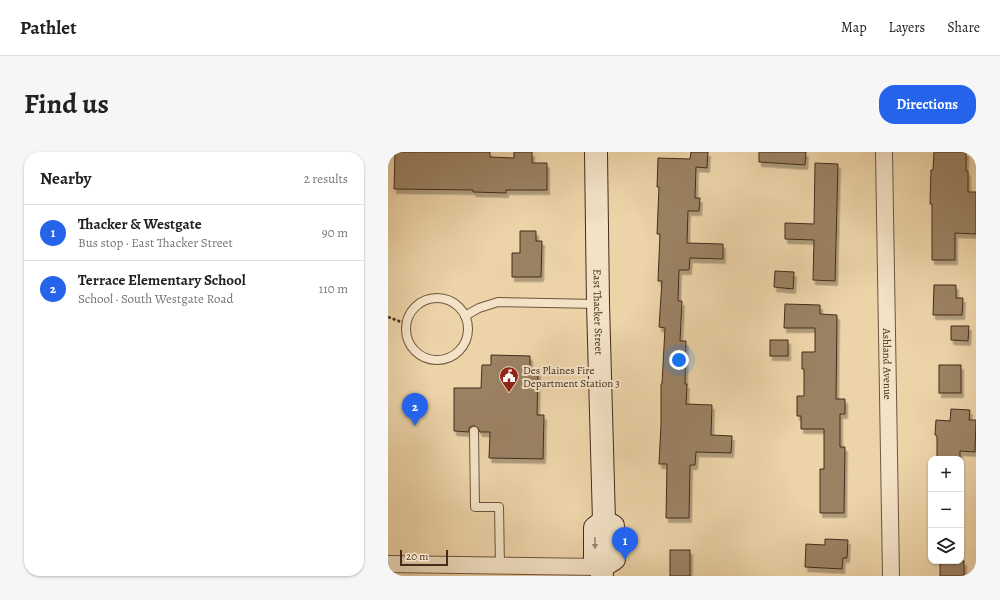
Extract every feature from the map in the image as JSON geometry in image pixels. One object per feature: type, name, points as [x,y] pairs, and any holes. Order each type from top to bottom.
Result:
[{"type":"main road","name":"East Thacker Street","points":[[596,152],[598,304],[604,521],[595,528],[595,558],[601,572]]},
{"type":"street","name":"Ashland Avenue","points":[[884,152],[891,576]]},
{"type":"street","points":[[388,564],[500,566],[601,572]]},
{"type":"lane","points":[[433,299],[443,299],[452,302],[460,308],[465,316],[468,327],[467,337],[463,347],[456,354],[446,359],[436,360],[426,358],[417,353],[410,345],[406,324],[416,307],[433,299]]},
{"type":"lane","points":[[465,316],[479,308],[498,302],[598,304]]},
{"type":"lane","points":[[474,430],[475,507],[500,507],[500,566]]},
{"type":"path","points":[[388,317],[406,324]]},
{"type":"building","points":[[395,152],[490,152],[490,157],[514,158],[514,152],[532,152],[532,163],[547,163],[547,190],[506,190],[506,193],[473,192],[473,190],[394,189]]},
{"type":"building","points":[[691,152],[708,152],[707,168],[696,167],[695,198],[700,198],[699,211],[688,211],[687,243],[723,244],[723,259],[690,258],[689,270],[679,270],[678,301],[682,301],[680,341],[686,341],[686,404],[712,405],[711,435],[732,436],[731,453],[696,452],[695,465],[690,465],[689,518],[666,518],[667,464],[659,464],[661,384],[665,328],[659,327],[662,281],[658,281],[660,234],[657,234],[659,187],[657,187],[658,158],[690,159]]},
{"type":"building","points":[[759,152],[806,152],[805,165],[759,162]]},
{"type":"building","points":[[934,152],[966,152],[968,192],[976,192],[976,234],[955,233],[955,260],[932,260],[932,204],[930,204],[931,170],[933,170]]},
{"type":"building","points":[[815,163],[838,164],[835,281],[813,280],[814,240],[785,239],[785,223],[814,224]]},
{"type":"building","points":[[520,231],[536,231],[536,241],[542,241],[541,277],[512,277],[512,253],[520,253]]},
{"type":"building","points":[[775,271],[794,272],[793,289],[774,287]]},
{"type":"building","points":[[934,285],[956,285],[956,298],[963,298],[962,315],[933,315]]},
{"type":"building","points":[[785,304],[820,305],[820,314],[837,315],[836,399],[845,399],[845,414],[840,414],[840,447],[845,447],[844,513],[820,513],[820,469],[824,469],[824,429],[801,429],[801,416],[797,416],[797,396],[804,396],[804,369],[802,369],[802,352],[815,352],[815,328],[784,328]]},
{"type":"building","points":[[951,326],[969,326],[968,341],[951,340]]},
{"type":"building","points":[[770,340],[788,340],[788,356],[770,356]]},
{"type":"building","name":"Des Plaines Fire Department Station 3","points":[[491,355],[530,356],[530,371],[538,371],[537,415],[544,415],[543,459],[489,458],[490,432],[480,432],[478,428],[474,426],[469,428],[469,432],[454,431],[454,388],[481,388],[482,365],[491,365]]},
{"type":"building","points":[[939,365],[961,365],[961,393],[939,393]]},
{"type":"building","points":[[951,409],[970,410],[969,420],[976,420],[975,452],[960,451],[960,456],[937,456],[937,436],[935,435],[936,420],[950,421]]},
{"type":"building","points":[[825,539],[848,540],[847,558],[843,558],[842,569],[805,567],[806,544],[825,545]]},
{"type":"building","points":[[670,550],[690,550],[690,576],[670,576]]},
{"type":"building","points":[[940,564],[964,564],[964,576],[940,576]]},
{"type":"place","name":"Des Plaines Fire Department Station 3","points":[[509,393]]},
{"type":"place","name":"Terrace Elementary School","points":[[415,426]]},
{"type":"place","name":"Thacker & Westgate","points":[[625,560]]}]
